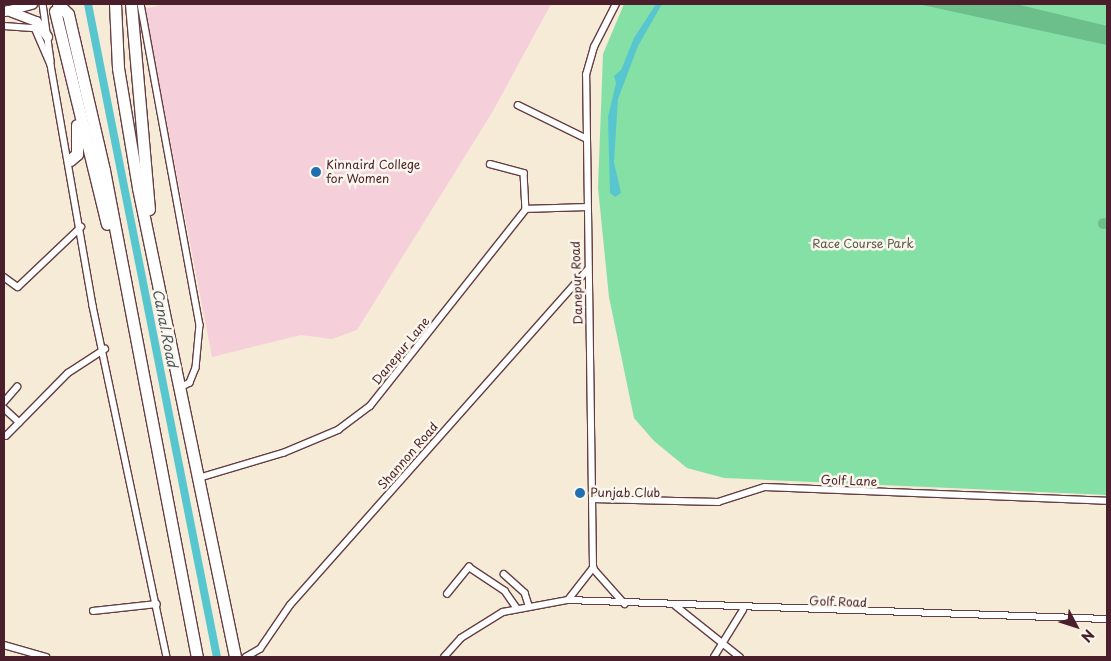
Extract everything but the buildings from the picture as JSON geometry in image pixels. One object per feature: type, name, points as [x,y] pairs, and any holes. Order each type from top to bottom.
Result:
[{"type":"highway","points":[[115,4],[127,124],[149,223],[235,657]]},
{"type":"highway","points":[[131,4],[149,223]]},
{"type":"highway","points":[[57,7],[76,108],[125,283]]},
{"type":"highway","points":[[57,7],[68,14],[125,283],[197,657]]},
{"type":"highway","points":[[70,160],[77,154],[76,108]]},
{"type":"main road","points":[[5,11],[32,4]]},
{"type":"main road","points":[[5,11],[36,21],[47,36]]},
{"type":"street","points":[[43,4],[51,65],[81,227],[168,657]]},
{"type":"street","points":[[141,4],[200,325],[196,368],[190,383],[182,387]]},
{"type":"street","name":"Danepur Road","points":[[593,568],[585,138],[589,60],[616,4]]},
{"type":"street","points":[[4,26],[35,28],[51,65]]},
{"type":"street","points":[[518,105],[585,138]]},
{"type":"street","points":[[490,164],[524,174],[526,208],[585,207]]},
{"type":"street","name":"Danepur Lane","points":[[199,478],[320,437],[370,406],[526,208]]},
{"type":"street","points":[[4,277],[18,288],[81,227]]},
{"type":"street","name":"Shannon Road","points":[[246,657],[260,649],[290,605],[587,269]]},
{"type":"street","points":[[6,436],[68,373],[105,349]]},
{"type":"street","points":[[4,402],[17,387]]},
{"type":"street","points":[[4,408],[20,422]]},
{"type":"street","name":"Golf Lane","points":[[592,499],[718,502],[765,487],[1107,501]]},
{"type":"street","points":[[447,594],[469,567],[505,591],[517,608]]},
{"type":"street","points":[[568,600],[583,587],[593,568],[625,604]]},
{"type":"street","points":[[504,574],[525,593],[529,604]]},
{"type":"street","name":"Golf Road","points":[[444,657],[482,622],[529,604],[568,600],[744,610],[1107,619]]},
{"type":"street","points":[[93,611],[157,604]]},
{"type":"street","points":[[676,606],[740,657]]},
{"type":"street","points":[[714,657],[726,644],[744,610]]},
{"type":"street","points":[[4,645],[46,657]]},
{"type":"shaded area","name":"Kinnaird College for Women","points":[[165,4],[551,4],[493,111],[357,330],[332,339],[301,335],[212,357],[145,9]]},
{"type":"green space","name":"Race Course Park","points":[[624,4],[1107,4],[1107,495],[724,478],[687,468],[654,441],[634,418],[609,297],[598,188],[603,54]]},
{"type":"green space","points":[[918,4],[1020,5],[1107,26],[1107,45]]},
{"type":"green space","points":[[1101,218],[1105,218],[1108,223],[1107,227],[1101,228],[1098,225],[1098,221]]},
{"type":"water","points":[[656,4],[662,4],[638,46],[618,99],[614,162],[621,193],[615,197],[610,193],[608,117],[616,83],[614,76],[621,70],[634,38]]},
{"type":"waterway","name":"Canal Road","points":[[88,4],[217,657]]},
{"type":"place","name":"Kinnaird College for Women","points":[[316,172]]},
{"type":"place","name":"Punjab Club","points":[[580,493]]}]
